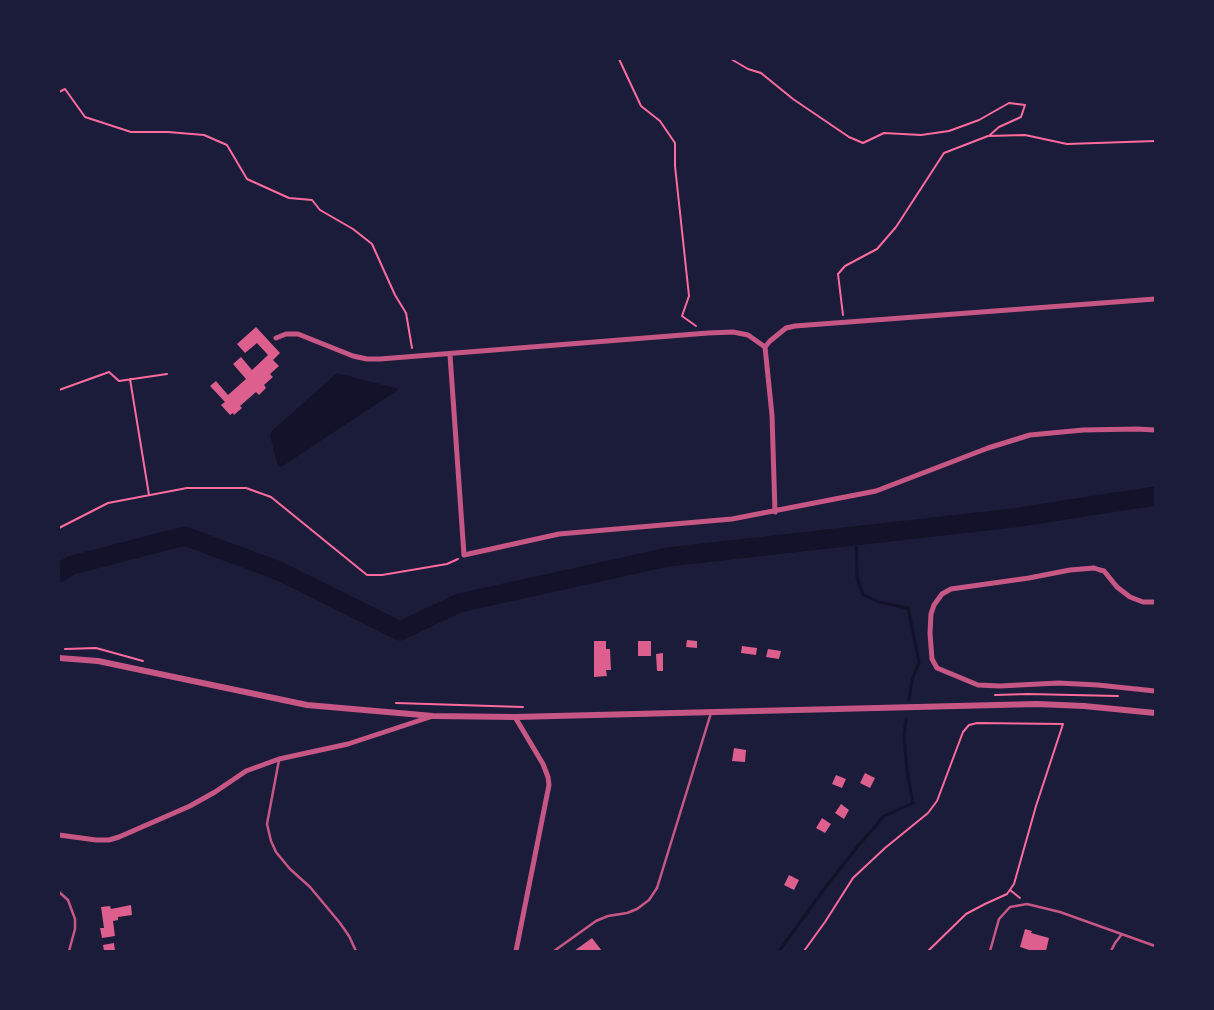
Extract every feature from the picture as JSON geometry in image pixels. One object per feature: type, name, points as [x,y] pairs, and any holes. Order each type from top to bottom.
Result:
[{"type":"street","points":[[765,347],[786,328],[795,326],[1155,299]]},
{"type":"street","points":[[276,338],[286,334],[298,334],[353,356],[367,359],[414,358],[708,333],[742,333],[755,339],[765,347],[772,415],[775,512]]},
{"type":"street","points":[[450,355],[464,555],[559,534],[708,522],[775,512],[876,491],[1016,438],[1030,435],[1083,430],[1155,430]]},
{"type":"street","points":[[1155,602],[1143,602],[1130,597],[1100,570],[1094,568],[1070,570],[951,589],[938,598],[934,605],[931,614],[930,633],[932,659],[937,668],[978,685],[1000,686],[1058,683],[1098,685],[1155,692]]},
{"type":"street","points":[[59,658],[107,663],[307,705],[434,716],[515,717],[1037,704],[1084,706],[1155,713]]},
{"type":"street","points":[[59,836],[109,840],[198,801],[246,771],[279,758],[348,744],[434,716]]},
{"type":"street","points":[[515,717],[543,764],[550,785],[516,951]]},
{"type":"lane","points":[[554,951],[596,921],[637,909],[649,900],[657,888],[711,711]]},
{"type":"lane","points":[[279,758],[267,824],[271,841],[276,852],[290,869],[310,887],[340,923],[350,936],[356,951]]},
{"type":"lane","points":[[59,892],[68,900],[75,919],[75,929],[70,951]]},
{"type":"lane","points":[[990,951],[999,919],[1010,907],[1018,904],[1060,912],[1155,946]]},
{"type":"lane","points":[[1111,951],[1122,934]]},
{"type":"path","points":[[619,59],[641,106],[660,121],[674,143],[689,296],[682,316],[708,333]]},
{"type":"path","points":[[731,59],[748,70],[762,73],[793,99],[849,138],[863,143],[884,133],[920,135],[948,131],[978,120],[1009,103],[1024,105],[1021,117],[999,127],[988,136],[944,153],[896,227],[877,249],[845,266],[838,274],[843,322]]},
{"type":"path","points":[[59,92],[65,89],[84,117],[131,132],[168,132],[204,135],[227,145],[247,179],[289,198],[312,200],[320,210],[359,234],[372,244],[395,295],[406,313],[414,358]]},
{"type":"path","points":[[988,136],[1025,135],[1067,144],[1155,141]]},
{"type":"path","points":[[59,390],[109,372],[118,381],[167,374]]},
{"type":"path","points":[[130,379],[149,496]]},
{"type":"path","points":[[59,528],[108,503],[187,488],[246,488],[271,497],[366,575],[382,575],[447,564],[464,555]]},
{"type":"path","points":[[59,649],[96,648],[142,661]]},
{"type":"path","points":[[395,703],[523,707]]},
{"type":"path","points":[[804,951],[853,878],[885,848],[928,813],[938,801],[963,732],[969,725],[977,723],[1063,724],[1036,806],[1014,884],[1007,894],[966,914],[928,951]]},
{"type":"path","points":[[1010,890],[1026,904]]},
{"type":"shaded area","points":[[337,373],[399,389],[281,467],[278,466],[270,435],[272,431]]},
{"type":"building","points":[[256,327],[280,353],[273,360],[279,366],[270,374],[273,377],[264,385],[266,388],[259,395],[256,392],[240,406],[242,408],[234,415],[233,413],[230,415],[221,405],[225,402],[210,386],[216,381],[228,395],[246,379],[233,364],[241,357],[252,370],[268,355],[257,343],[245,353],[237,344]]},
{"type":"building","points":[[687,640],[697,641],[697,648],[686,647]]},
{"type":"building","points":[[594,641],[606,641],[606,649],[610,649],[611,670],[606,670],[607,676],[594,677]]},
{"type":"building","points":[[638,641],[651,641],[651,656],[638,656]]},
{"type":"building","points":[[742,646],[757,648],[756,655],[741,653]]},
{"type":"building","points":[[768,649],[781,651],[779,659],[766,657]]},
{"type":"building","points":[[663,653],[663,671],[657,671],[656,654]]},
{"type":"building","points":[[734,748],[746,750],[745,762],[732,761]]},
{"type":"building","points":[[865,773],[875,778],[870,788],[860,783]]},
{"type":"building","points":[[836,775],[846,779],[842,788],[832,784]]},
{"type":"building","points":[[841,804],[849,810],[844,819],[835,813]]},
{"type":"building","points":[[822,818],[831,824],[825,833],[816,828]]},
{"type":"building","points":[[789,875],[799,880],[794,890],[784,885]]},
{"type":"building","points":[[131,905],[132,915],[118,917],[118,920],[113,921],[115,936],[102,938],[100,928],[104,928],[101,907],[110,906],[111,909]]},
{"type":"building","points":[[1025,929],[1032,931],[1031,933],[1049,938],[1046,951],[1032,951],[1020,947]]},
{"type":"building","points":[[592,938],[602,951],[574,951]]},
{"type":"building","points":[[114,943],[115,951],[104,951],[103,945]]},
{"type":"waterway","points":[[59,573],[72,565],[185,536],[279,571],[400,631],[459,603],[668,557],[1013,518],[1155,496]]},
{"type":"waterway","points":[[856,536],[857,577],[863,595],[879,602],[908,608],[919,662],[912,680],[909,700]]},
{"type":"waterway","points":[[779,951],[825,888],[884,816],[913,803],[907,771],[904,736],[906,719]]}]
